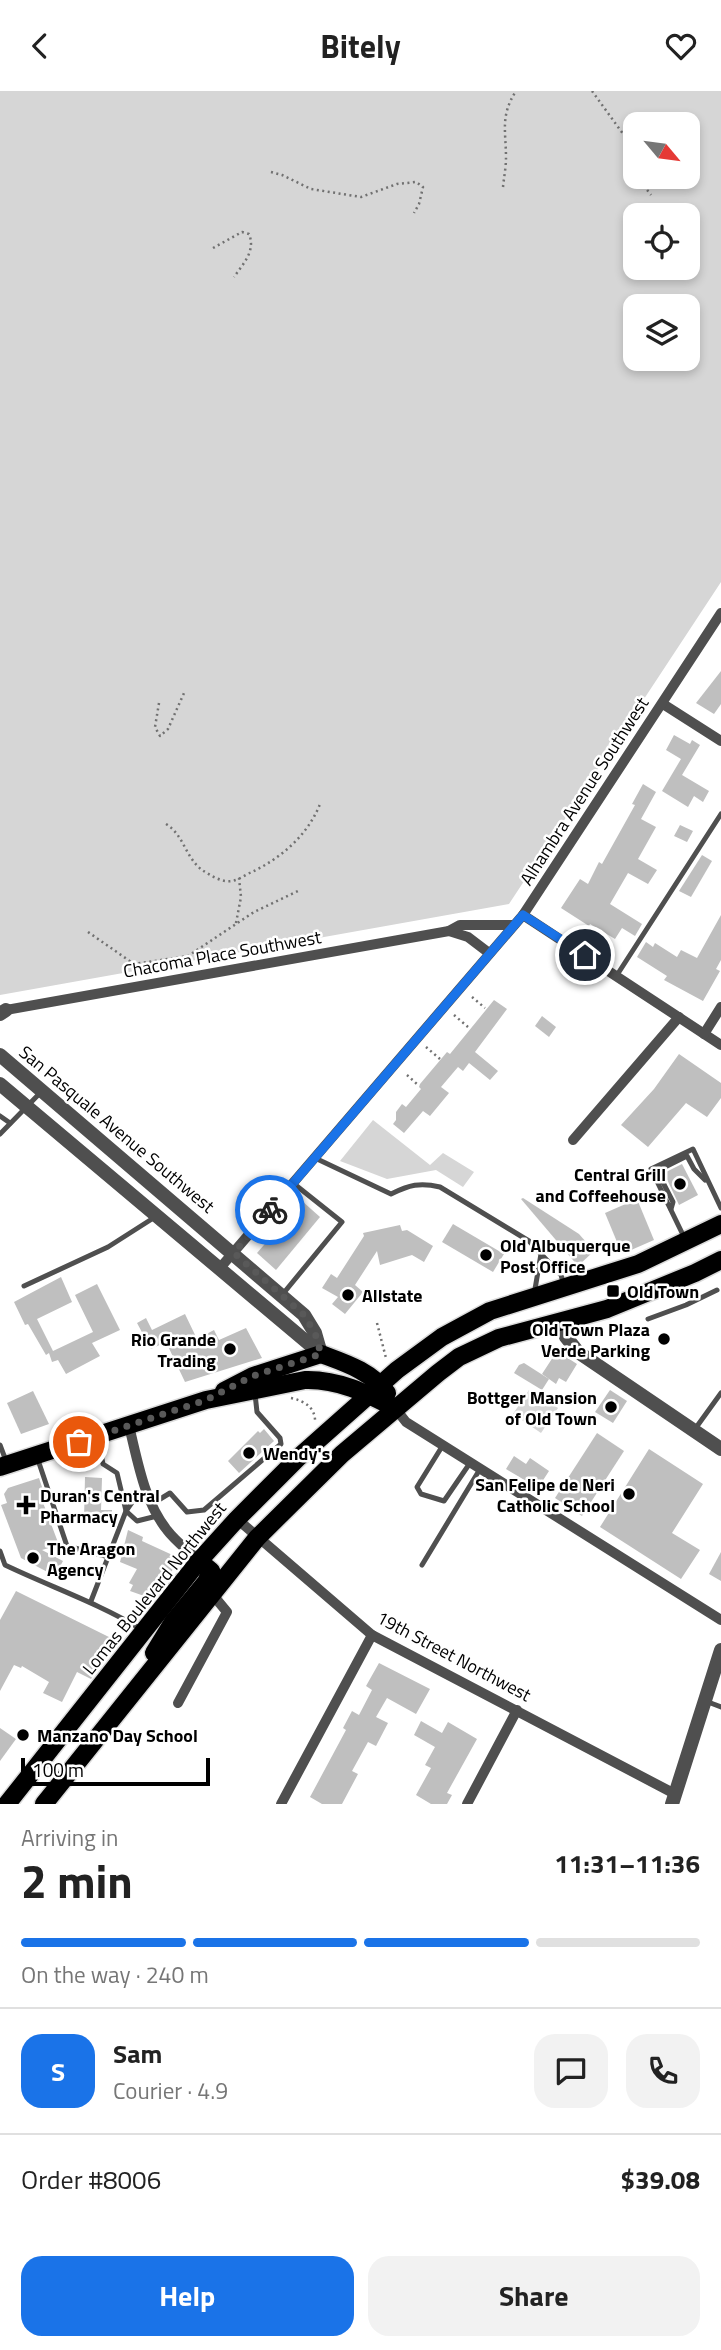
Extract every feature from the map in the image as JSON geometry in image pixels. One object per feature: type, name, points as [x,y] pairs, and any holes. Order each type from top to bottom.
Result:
[{"type":"main road","name":"Lomas Boulevard Northwest","points":[[7,1804],[200,1561],[237,1519],[299,1457],[421,1351],[457,1327],[497,1308],[638,1264],[721,1224]]},
{"type":"main road","points":[[44,1804],[257,1538],[316,1478],[438,1373],[479,1346],[499,1338],[607,1309],[721,1260]]},
{"type":"main road","points":[[206,1400],[253,1376],[321,1354],[361,1371],[375,1390],[395,1408]]},
{"type":"main road","points":[[4,1465],[206,1400],[255,1390],[305,1380],[319,1380],[375,1390]]},
{"type":"main road","points":[[139,1685],[150,1658],[173,1622],[206,1582],[211,1571],[200,1561]]},
{"type":"main road","points":[[48,1752],[71,1769]]},
{"type":"street","name":"Alhambra Avenue Southwest","points":[[220,1268],[523,915],[721,613]]},
{"type":"street","points":[[663,704],[721,741]]},
{"type":"street","points":[[523,915],[721,1045]]},
{"type":"street","name":"Chacoma Place Southwest","points":[[2,1011],[449,931],[460,925],[514,925]]},
{"type":"street","points":[[449,931],[468,937],[489,953]]},
{"type":"street","points":[[704,1034],[721,1007]]},
{"type":"street","points":[[573,1140],[679,1017]]},
{"type":"street","name":"San Pasquale Avenue Southwest","points":[[0,1055],[304,1315],[321,1354]]},
{"type":"street","points":[[0,1084],[321,1354]]},
{"type":"street","points":[[561,1321],[566,1338],[578,1352],[721,1449]]},
{"type":"street","points":[[395,1408],[406,1422],[721,1620]]},
{"type":"street","points":[[129,1426],[157,1516],[176,1540],[200,1561]]},
{"type":"street","name":"19th Street Northwest","points":[[237,1519],[372,1635],[517,1710],[674,1799]]},
{"type":"street","points":[[178,1703],[227,1612],[213,1595]]},
{"type":"street","points":[[281,1804],[372,1635]]},
{"type":"street","points":[[674,1799],[721,1650]]},
{"type":"street","points":[[467,1804],[517,1710]]},
{"type":"lane","points":[[617,975],[721,814]]},
{"type":"lane","points":[[0,1134],[42,1090]]},
{"type":"lane","points":[[0,1115],[10,1123]]},
{"type":"lane","points":[[686,1241],[651,1169],[693,1149],[721,1207]]},
{"type":"lane","points":[[315,1158],[391,1194],[410,1185],[424,1183],[440,1187],[529,1241],[561,1275],[565,1288]]},
{"type":"lane","points":[[282,1295],[342,1222],[293,1183]]},
{"type":"lane","points":[[24,1286],[108,1248],[157,1215]]},
{"type":"lane","points":[[534,1298],[541,1254]]},
{"type":"lane","points":[[648,1319],[717,1290]]},
{"type":"lane","points":[[91,1601],[132,1501],[150,1500],[170,1493],[187,1511],[204,1510],[281,1444],[280,1439],[257,1412],[255,1390]]},
{"type":"lane","points":[[694,1432],[721,1393]]},
{"type":"lane","points":[[97,1436],[103,1464],[117,1473],[126,1511],[137,1521],[157,1516]]},
{"type":"lane","points":[[0,1445],[4,1465]]},
{"type":"lane","points":[[443,1445],[417,1487],[421,1494],[444,1501],[475,1466]]},
{"type":"lane","points":[[37,1455],[67,1546],[109,1557]]},
{"type":"lane","points":[[422,1565],[475,1466]]},
{"type":"lane","points":[[0,1551],[5,1565],[48,1586],[91,1601],[144,1631]]},
{"type":"lane","points":[[706,1701],[721,1707]]},
{"type":"path","points":[[503,187],[506,158],[504,120],[509,101],[516,91]]},
{"type":"path","points":[[592,91],[623,134]]},
{"type":"path","points":[[271,172],[311,188],[361,197],[397,184],[416,182],[423,187],[414,213]]},
{"type":"path","points":[[646,189],[651,195]]},
{"type":"path","points":[[213,248],[243,232],[249,234],[252,243],[250,250],[234,277]]},
{"type":"path","points":[[159,703],[155,727],[160,736],[168,729],[184,692]]},
{"type":"path","points":[[166,824],[176,830],[196,864],[204,871],[222,880],[233,881],[261,867],[290,846],[312,821],[320,804]]},
{"type":"path","points":[[236,924],[241,897],[239,878]]},
{"type":"path","points":[[88,932],[129,961],[139,964],[188,956],[270,903],[299,890]]},
{"type":"path","points":[[472,997],[485,1008]]},
{"type":"path","points":[[452,1013],[468,1027]]},
{"type":"path","points":[[424,1045],[440,1059]]},
{"type":"path","points":[[407,1075],[418,1085]]},
{"type":"path","points":[[377,1323],[386,1358]]},
{"type":"path","points":[[285,1397],[303,1402],[310,1408],[315,1417],[313,1430]]},
{"type":"shaded area","points":[[0,91],[721,91],[721,582],[509,904],[0,995]]},
{"type":"shaded area","points":[[373,1120],[430,1165],[443,1153],[474,1172],[463,1187],[436,1170],[387,1179],[340,1161]]},
{"type":"shaded area","points":[[529,1390],[558,1408],[541,1433],[513,1414]]},
{"type":"building","points":[[721,671],[721,704],[714,714],[696,703]]},
{"type":"building","points":[[674,735],[690,744],[692,740],[700,745],[682,775],[709,791],[703,802],[694,796],[688,807],[662,791],[681,759],[666,750]]},
{"type":"building","points":[[643,784],[656,792],[641,819],[656,827],[638,859],[657,870],[648,884],[628,873],[610,904],[642,924],[635,936],[622,928],[615,939],[561,908],[580,879],[588,884],[599,862],[602,864],[635,805],[632,804]]},
{"type":"building","points":[[680,825],[693,831],[687,842],[674,836]]},
{"type":"building","points":[[702,855],[712,861],[691,897],[679,891]]},
{"type":"building","points":[[721,915],[721,960],[716,969],[720,971],[703,1001],[664,980],[667,976],[637,957],[646,942],[653,947],[655,943],[677,957],[681,950],[697,958]]},
{"type":"building","points":[[494,1000],[507,1009],[475,1052],[498,1071],[490,1080],[469,1063],[463,1071],[458,1067],[441,1087],[449,1093],[430,1116],[423,1111],[404,1133],[393,1124],[396,1112],[402,1104],[406,1107],[421,1089],[420,1084],[447,1052],[450,1054]]},
{"type":"building","points":[[542,1016],[556,1027],[549,1037],[535,1026]]},
{"type":"building","points":[[679,1054],[721,1083],[721,1098],[707,1117],[686,1103],[648,1147],[621,1125],[654,1089]]},
{"type":"building","name":"Central Grill and Coffeehouse","points":[[682,1164],[698,1195],[679,1205],[664,1173]]},
{"type":"building","points":[[521,1199],[579,1234],[594,1251],[578,1266]]},
{"type":"building","points":[[637,1199],[654,1240],[622,1254],[605,1213]]},
{"type":"building","points":[[302,1201],[320,1217],[276,1270],[257,1253]]},
{"type":"building","points":[[453,1224],[504,1254],[493,1272],[442,1242]]},
{"type":"building","points":[[400,1225],[402,1231],[407,1230],[433,1246],[424,1262],[412,1255],[380,1265],[377,1251],[355,1285],[363,1292],[345,1314],[332,1304],[338,1297],[322,1288],[331,1274],[337,1278],[364,1236],[363,1233]]},
{"type":"building","points":[[61,1277],[72,1302],[37,1319],[53,1351],[93,1332],[75,1295],[97,1284],[120,1330],[92,1343],[100,1356],[66,1374],[58,1360],[52,1362],[49,1353],[46,1355],[28,1324],[25,1325],[14,1302]]},
{"type":"building","points":[[185,1314],[197,1339],[214,1330],[219,1340],[246,1328],[262,1358],[185,1382],[166,1342],[151,1349],[137,1323],[146,1318],[152,1330]]},
{"type":"building","points":[[557,1351],[577,1364],[566,1382],[559,1378],[556,1384],[542,1374]]},
{"type":"building","points":[[524,1363],[549,1379],[542,1390],[514,1373],[519,1365]]},
{"type":"building","name":"Bottger Mansion of Old Town","points":[[610,1390],[627,1401],[613,1423],[595,1412]]},
{"type":"building","points":[[33,1391],[49,1424],[21,1434],[7,1403]]},
{"type":"building","name":"Wendy's","points":[[264,1429],[274,1441],[239,1473],[228,1461],[258,1431],[260,1433]]},
{"type":"building","points":[[597,1433],[624,1451],[582,1516],[555,1498]]},
{"type":"building","points":[[649,1449],[703,1484],[672,1533],[700,1550],[681,1579],[600,1527]]},
{"type":"building","points":[[514,1456],[526,1464],[530,1458],[549,1471],[538,1488],[506,1469]]},
{"type":"building","points":[[85,1477],[102,1478],[101,1510],[112,1510],[112,1520],[84,1519]]},
{"type":"building","points":[[39,1478],[46,1499],[42,1500],[59,1545],[42,1550],[63,1561],[55,1576],[21,1558],[1,1505],[7,1503],[4,1494],[8,1488]]},
{"type":"building","points":[[128,1530],[143,1537],[142,1541],[179,1558],[162,1589],[153,1584],[147,1597],[130,1591],[133,1585],[129,1583],[137,1569],[120,1562]]},
{"type":"building","points":[[721,1552],[721,1581],[709,1574]]},
{"type":"building","points":[[16,1591],[113,1639],[104,1655],[108,1657],[91,1679],[77,1672],[62,1702],[43,1693],[49,1682],[22,1666],[21,1668],[14,1665],[0,1691],[0,1620]]},
{"type":"building","points":[[379,1663],[430,1689],[416,1714],[387,1698],[376,1717],[388,1723],[376,1746],[368,1742],[352,1771],[358,1774],[342,1804],[322,1804],[310,1797],[346,1730],[343,1728],[352,1711],[359,1715],[372,1690],[366,1686]]},
{"type":"building","points":[[421,1721],[442,1733],[448,1722],[477,1739],[447,1793],[452,1795],[447,1804],[431,1804],[416,1795],[431,1768],[425,1765],[435,1747],[414,1735]]},
{"type":"building","points":[[0,1728],[16,1739],[0,1761]]},
{"type":"way so far","points":[[79,1442],[206,1400],[253,1376],[321,1354],[315,1333],[304,1315],[234,1253],[270,1210]]},
{"type":"place","name":"Central Grill and Coffeehouse","points":[[680,1184]]},
{"type":"place","name":"Old Albuquerque Post Office","points":[[486,1255]]},
{"type":"place","name":"Old Town","points":[[613,1291]]},
{"type":"place","name":"Allstate","points":[[348,1295]]},
{"type":"place","name":"Old Town Plaza Verde Parking","points":[[664,1339]]},
{"type":"place","name":"Rio Grande Trading","points":[[230,1349]]},
{"type":"place","name":"Bottger Mansion of Old Town","points":[[611,1407]]},
{"type":"place","name":"Wendy's","points":[[249,1453]]},
{"type":"place","name":"San Felipe de Neri Catholic School","points":[[629,1494]]},
{"type":"place","name":"Duran's Central Pharmacy","points":[[26,1505]]},
{"type":"place","name":"The Aragon Agency","points":[[33,1558]]},
{"type":"place","name":"Manzano Day School","points":[[23,1735]]},
{"type":"route","points":[[270,1210],[523,915],[585,955]]}]
